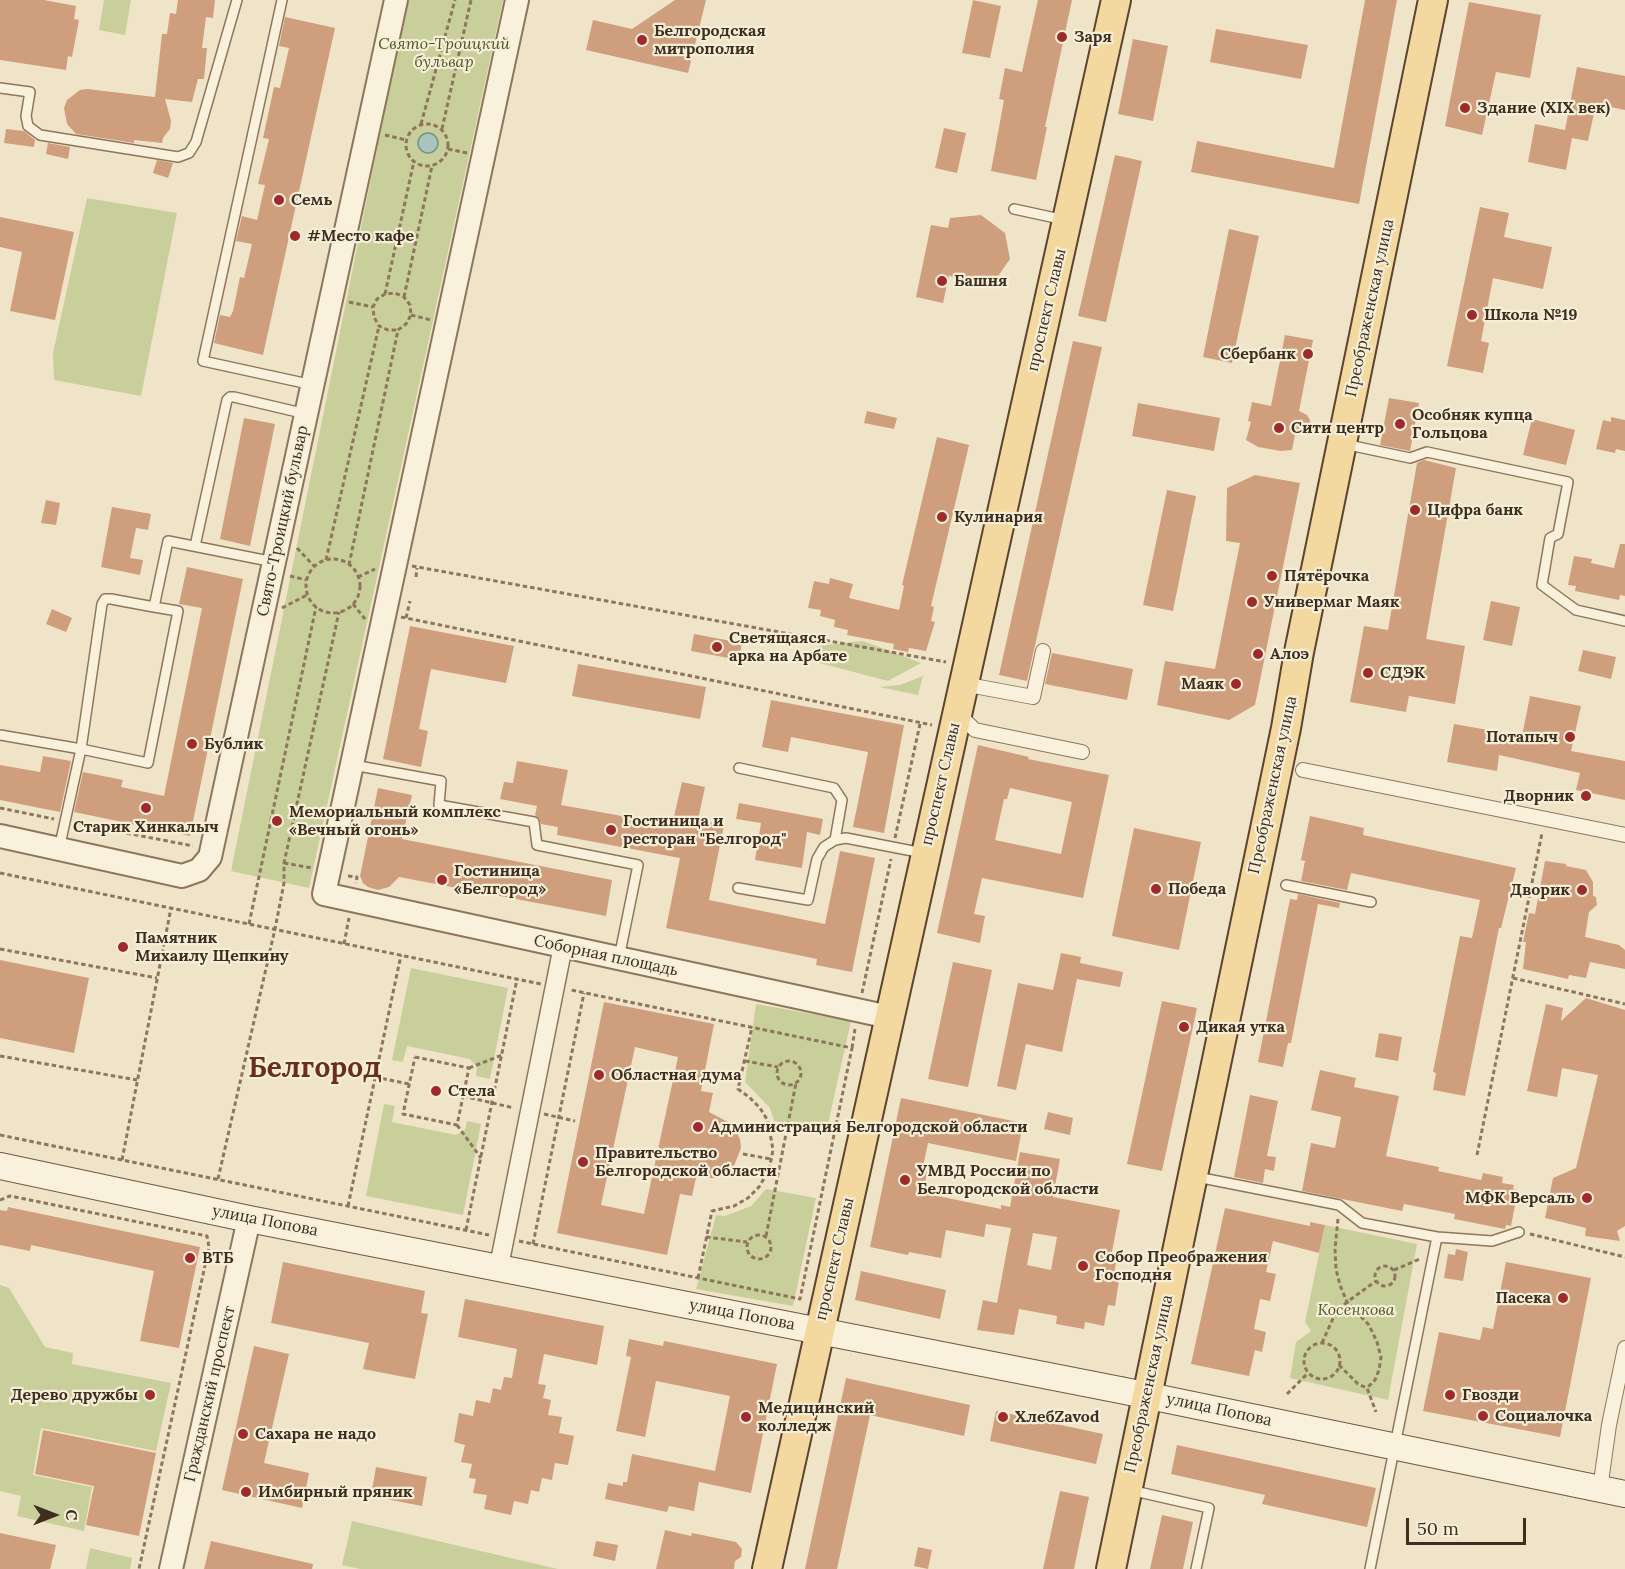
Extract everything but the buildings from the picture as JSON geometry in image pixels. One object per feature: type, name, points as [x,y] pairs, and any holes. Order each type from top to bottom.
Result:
[{"type":"main road","name":"проспект Славы","points":[[767,1569],[1116,0]]},
{"type":"main road","name":"Преображенская улица","points":[[1111,1569],[1286,728],[1299,652],[1433,0]]},
{"type":"main road","name":"улица Попова","points":[[0,1166],[249,1218],[1147,1395],[1625,1494]]},
{"type":"street","name":"Свято-Троицкий бульвар","points":[[59,849],[182,876],[199,870],[206,864],[204,848],[274,562],[396,0]]},
{"type":"street","points":[[353,765],[384,614],[406,564],[517,0]]},
{"type":"street","points":[[965,675],[1033,697],[1043,651]]},
{"type":"street","points":[[955,721],[975,730],[1082,752]]},
{"type":"street","name":"Соборная площадь","points":[[353,765],[324,894],[889,1017]]},
{"type":"street","points":[[1303,770],[1625,835]]},
{"type":"street","points":[[0,836],[59,849]]},
{"type":"street","points":[[499,1266],[563,946]]},
{"type":"street","name":"Гражданский проспект","points":[[171,1569],[249,1218]]},
{"type":"street","points":[[1600,1489],[1609,1425],[1625,1348]]},
{"type":"lane","points":[[0,88],[30,92],[26,116],[28,126],[40,135],[178,157],[189,153],[196,141],[237,0]]},
{"type":"lane","points":[[282,0],[203,361],[313,385]]},
{"type":"lane","points":[[1014,209],[1067,221]]},
{"type":"lane","points":[[195,546],[227,400],[234,397],[306,414]]},
{"type":"lane","points":[[1342,443],[1410,458],[1427,452],[1568,482],[1558,534],[1551,538],[1542,585],[1576,610],[1625,621]]},
{"type":"lane","points":[[154,607],[168,541],[274,562]]},
{"type":"lane","points":[[0,735],[81,749],[148,763],[178,612],[111,599],[105,600],[102,604],[81,749],[59,849]]},
{"type":"lane","points":[[353,765],[441,781],[439,805],[534,822],[537,845],[638,865],[619,958]]},
{"type":"lane","points":[[739,768],[834,788],[842,800],[835,840]]},
{"type":"lane","points":[[738,888],[808,900],[817,859],[824,847],[835,840],[846,838],[926,853]]},
{"type":"lane","points":[[1286,885],[1371,902]]},
{"type":"lane","points":[[1192,1176],[1339,1206],[1362,1223],[1437,1237],[1492,1241],[1519,1232]]},
{"type":"lane","points":[[1370,1569],[1437,1237]]},
{"type":"lane","points":[[1128,1489],[1209,1508],[1196,1569]]},
{"type":"path","points":[[421,124],[435,125],[442,129],[448,138],[448,149],[443,160],[432,166],[420,165],[414,161],[407,152],[406,140],[409,133],[421,124],[454,0]]},
{"type":"path","points":[[442,129],[471,0]]},
{"type":"path","points":[[385,294],[414,161]]},
{"type":"path","points":[[404,297],[432,166]]},
{"type":"path","points":[[395,293],[404,297],[410,305],[411,315],[406,324],[398,330],[388,330],[379,326],[374,317],[373,307],[385,294],[395,293]]},
{"type":"path","points":[[332,299],[373,307]]},
{"type":"path","points":[[326,560],[379,326]]},
{"type":"path","points":[[349,565],[398,330]]},
{"type":"path","points":[[334,559],[349,565],[358,577],[359,592],[353,604],[339,612],[323,612],[316,608],[307,595],[306,580],[314,566],[334,559]]},
{"type":"path","points":[[406,564],[416,577]]},
{"type":"path","points":[[406,564],[965,675]]},
{"type":"path","points":[[406,618],[410,601]]},
{"type":"path","points":[[249,924],[316,608]]},
{"type":"path","points":[[218,1179],[275,929],[284,883],[284,863],[339,612]]},
{"type":"path","points":[[384,614],[920,723],[955,721]]},
{"type":"path","points":[[793,1306],[800,1299],[858,1011],[920,723]]},
{"type":"path","points":[[0,808],[204,848]]},
{"type":"path","points":[[1477,1155],[1544,819]]},
{"type":"path","points":[[0,873],[852,1048]]},
{"type":"path","points":[[122,1160],[171,908]]},
{"type":"path","points":[[0,949],[157,978]]},
{"type":"path","points":[[348,1206],[401,955]]},
{"type":"path","points":[[1512,978],[1625,1004]]},
{"type":"path","points":[[466,1230],[517,979]]},
{"type":"path","points":[[533,1244],[584,993]]},
{"type":"path","points":[[698,1278],[712,1211],[734,1206],[748,1198],[769,1170],[773,1150],[768,1121],[749,1096],[738,1089],[752,1027]]},
{"type":"path","points":[[481,1158],[457,1125],[403,1114],[409,1084],[415,1057],[469,1068],[502,1055]]},
{"type":"path","points":[[0,1056],[138,1080]]},
{"type":"path","points":[[745,1061],[778,1067],[787,1061],[796,1062],[801,1069],[796,1083],[766,1236],[771,1247],[769,1254],[762,1259],[755,1258],[748,1254],[747,1242]]},
{"type":"path","points":[[778,1067],[777,1076],[782,1083],[789,1085],[796,1083]]},
{"type":"path","points":[[457,1125],[469,1068]]},
{"type":"path","points":[[375,1077],[409,1084]]},
{"type":"path","points":[[463,1096],[575,1120]]},
{"type":"path","points":[[0,1135],[800,1299]]},
{"type":"path","points":[[743,1154],[771,1159]]},
{"type":"path","points":[[0,1200],[10,1196],[207,1236],[209,1247],[139,1569]]},
{"type":"path","points":[[1339,1206],[1335,1249],[1336,1269],[1347,1302],[1369,1325],[1381,1357],[1375,1380],[1367,1388]]},
{"type":"path","points":[[1519,1232],[1625,1257]]},
{"type":"path","points":[[706,1237],[747,1242],[757,1235],[766,1236]]},
{"type":"path","points":[[1394,1270],[1434,1252]]},
{"type":"path","points":[[1387,1265],[1394,1270],[1395,1278],[1390,1285],[1382,1286],[1376,1281],[1374,1273],[1379,1267],[1387,1265]]},
{"type":"path","points":[[1322,1343],[1335,1314],[1347,1302],[1376,1281]]},
{"type":"path","points":[[1340,1365],[1335,1374],[1326,1379],[1316,1378],[1308,1373],[1304,1363],[1305,1353],[1313,1346],[1322,1343],[1332,1347],[1338,1354],[1340,1365],[1358,1384],[1367,1388],[1376,1412]]},
{"type":"path","points":[[1287,1394],[1308,1373]]},
{"type":"green space","points":[[104,0],[131,0],[125,35],[99,30]]},
{"type":"green space","name":"Свято-Троицкий бульвар","points":[[407,0],[503,0],[309,888],[231,871]]},
{"type":"green space","points":[[87,198],[177,213],[141,396],[54,380],[53,353]]},
{"type":"green space","points":[[863,641],[921,663],[888,681],[808,660],[818,646]]},
{"type":"green space","points":[[923,676],[918,695],[879,687],[900,685]]},
{"type":"green space","points":[[411,968],[508,988],[490,1079],[476,1076],[477,1067],[470,1059],[407,1046],[403,1062],[392,1060]]},
{"type":"green space","points":[[756,1004],[851,1021],[826,1133],[774,1121],[770,1108],[745,1082]]},
{"type":"green space","points":[[384,1104],[395,1106],[392,1122],[456,1135],[465,1130],[467,1121],[481,1124],[463,1215],[366,1196]]},
{"type":"green space","points":[[766,1189],[816,1198],[793,1306],[696,1289],[716,1215],[725,1216],[751,1206]]},
{"type":"green space","name":"Косенкова","points":[[1325,1225],[1417,1244],[1388,1400],[1290,1378],[1296,1342],[1311,1331],[1305,1322]]},
{"type":"green space","points":[[0,1285],[9,1288],[45,1347],[73,1353],[72,1364],[171,1383],[156,1451],[41,1428],[33,1475],[92,1487],[84,1531],[17,1516],[21,1496],[0,1491]]},
{"type":"green space","points":[[352,1521],[558,1569],[360,1569],[342,1565]]},
{"type":"green space","points":[[90,1548],[132,1558],[130,1569],[86,1569]]},
{"type":"water","points":[[428,133],[435,136],[438,143],[435,150],[428,153],[421,150],[418,143],[421,136]]},
{"type":"place","name":"Заря","points":[[1062,37]]},
{"type":"place","name":"Белгородская митрополия","points":[[642,40]]},
{"type":"place","name":"Здание (XIX век)","points":[[1465,108]]},
{"type":"place","name":"Семь","points":[[279,200]]},
{"type":"place","name":"#Место кафе","points":[[295,236]]},
{"type":"place","name":"Башня","points":[[942,281]]},
{"type":"place","name":"Школа №19","points":[[1472,315]]},
{"type":"place","name":"Сбербанк","points":[[1308,354]]},
{"type":"place","name":"Особняк купца Гольцова","points":[[1400,424]]},
{"type":"place","name":"Сити центр","points":[[1279,428]]},
{"type":"place","name":"Цифра банк","points":[[1415,510]]},
{"type":"place","name":"Кулинария","points":[[942,517]]},
{"type":"place","name":"Пятёрочка","points":[[1272,576]]},
{"type":"place","name":"Универмаг Маяк","points":[[1252,602]]},
{"type":"place","name":"Светящаяся арка на Арбате","points":[[717,647]]},
{"type":"place","name":"Алоэ","points":[[1258,654]]},
{"type":"place","name":"СДЭК","points":[[1368,673]]},
{"type":"place","name":"Маяк","points":[[1236,684]]},
{"type":"place","name":"Потапыч","points":[[1570,737]]},
{"type":"place","name":"Бублик","points":[[192,744]]},
{"type":"place","name":"Дворник","points":[[1586,796]]},
{"type":"place","name":"Старик Хинкалыч","points":[[146,808]]},
{"type":"place","name":"Мемориальный комплекс «Вечный огонь»","points":[[277,821]]},
{"type":"place","name":"Гостиница и ресторан \"Белгород\"","points":[[611,830]]},
{"type":"place","name":"Гостиница «Белгород»","points":[[442,880]]},
{"type":"place","name":"Победа","points":[[1156,889]]},
{"type":"place","name":"Дворик","points":[[1582,890]]},
{"type":"place","name":"Памятник Михаилу Щепкину","points":[[123,947]]},
{"type":"place","name":"Дикая утка","points":[[1184,1027]]},
{"type":"place","name":"Областная дума","points":[[599,1075]]},
{"type":"place","name":"Стела","points":[[436,1091]]},
{"type":"place","name":"Администрация Белгородской области","points":[[698,1127]]},
{"type":"place","name":"Правительство Белгородской области","points":[[583,1162]]},
{"type":"place","name":"УМВД России по Белгородской области","points":[[905,1180]]},
{"type":"place","name":"МФК Версаль","points":[[1587,1198]]},
{"type":"place","name":"ВТБ","points":[[190,1258]]},
{"type":"place","name":"Собор Преображения Господня","points":[[1083,1266]]},
{"type":"place","name":"Пасека","points":[[1563,1298]]},
{"type":"place","name":"Дерево дружбы","points":[[150,1395]]},
{"type":"place","name":"Гвозди","points":[[1450,1395]]},
{"type":"place","name":"Социалочка","points":[[1483,1416]]},
{"type":"place","name":"Медицинский колледж","points":[[746,1417]]},
{"type":"place","name":"ХлебZavod","points":[[1003,1417]]},
{"type":"place","name":"Сахара не надо","points":[[243,1434]]},
{"type":"place","name":"Имбирный пряник","points":[[246,1492]]},
{"type":"district","name":"Белгород","points":[[315,1069]]}]
